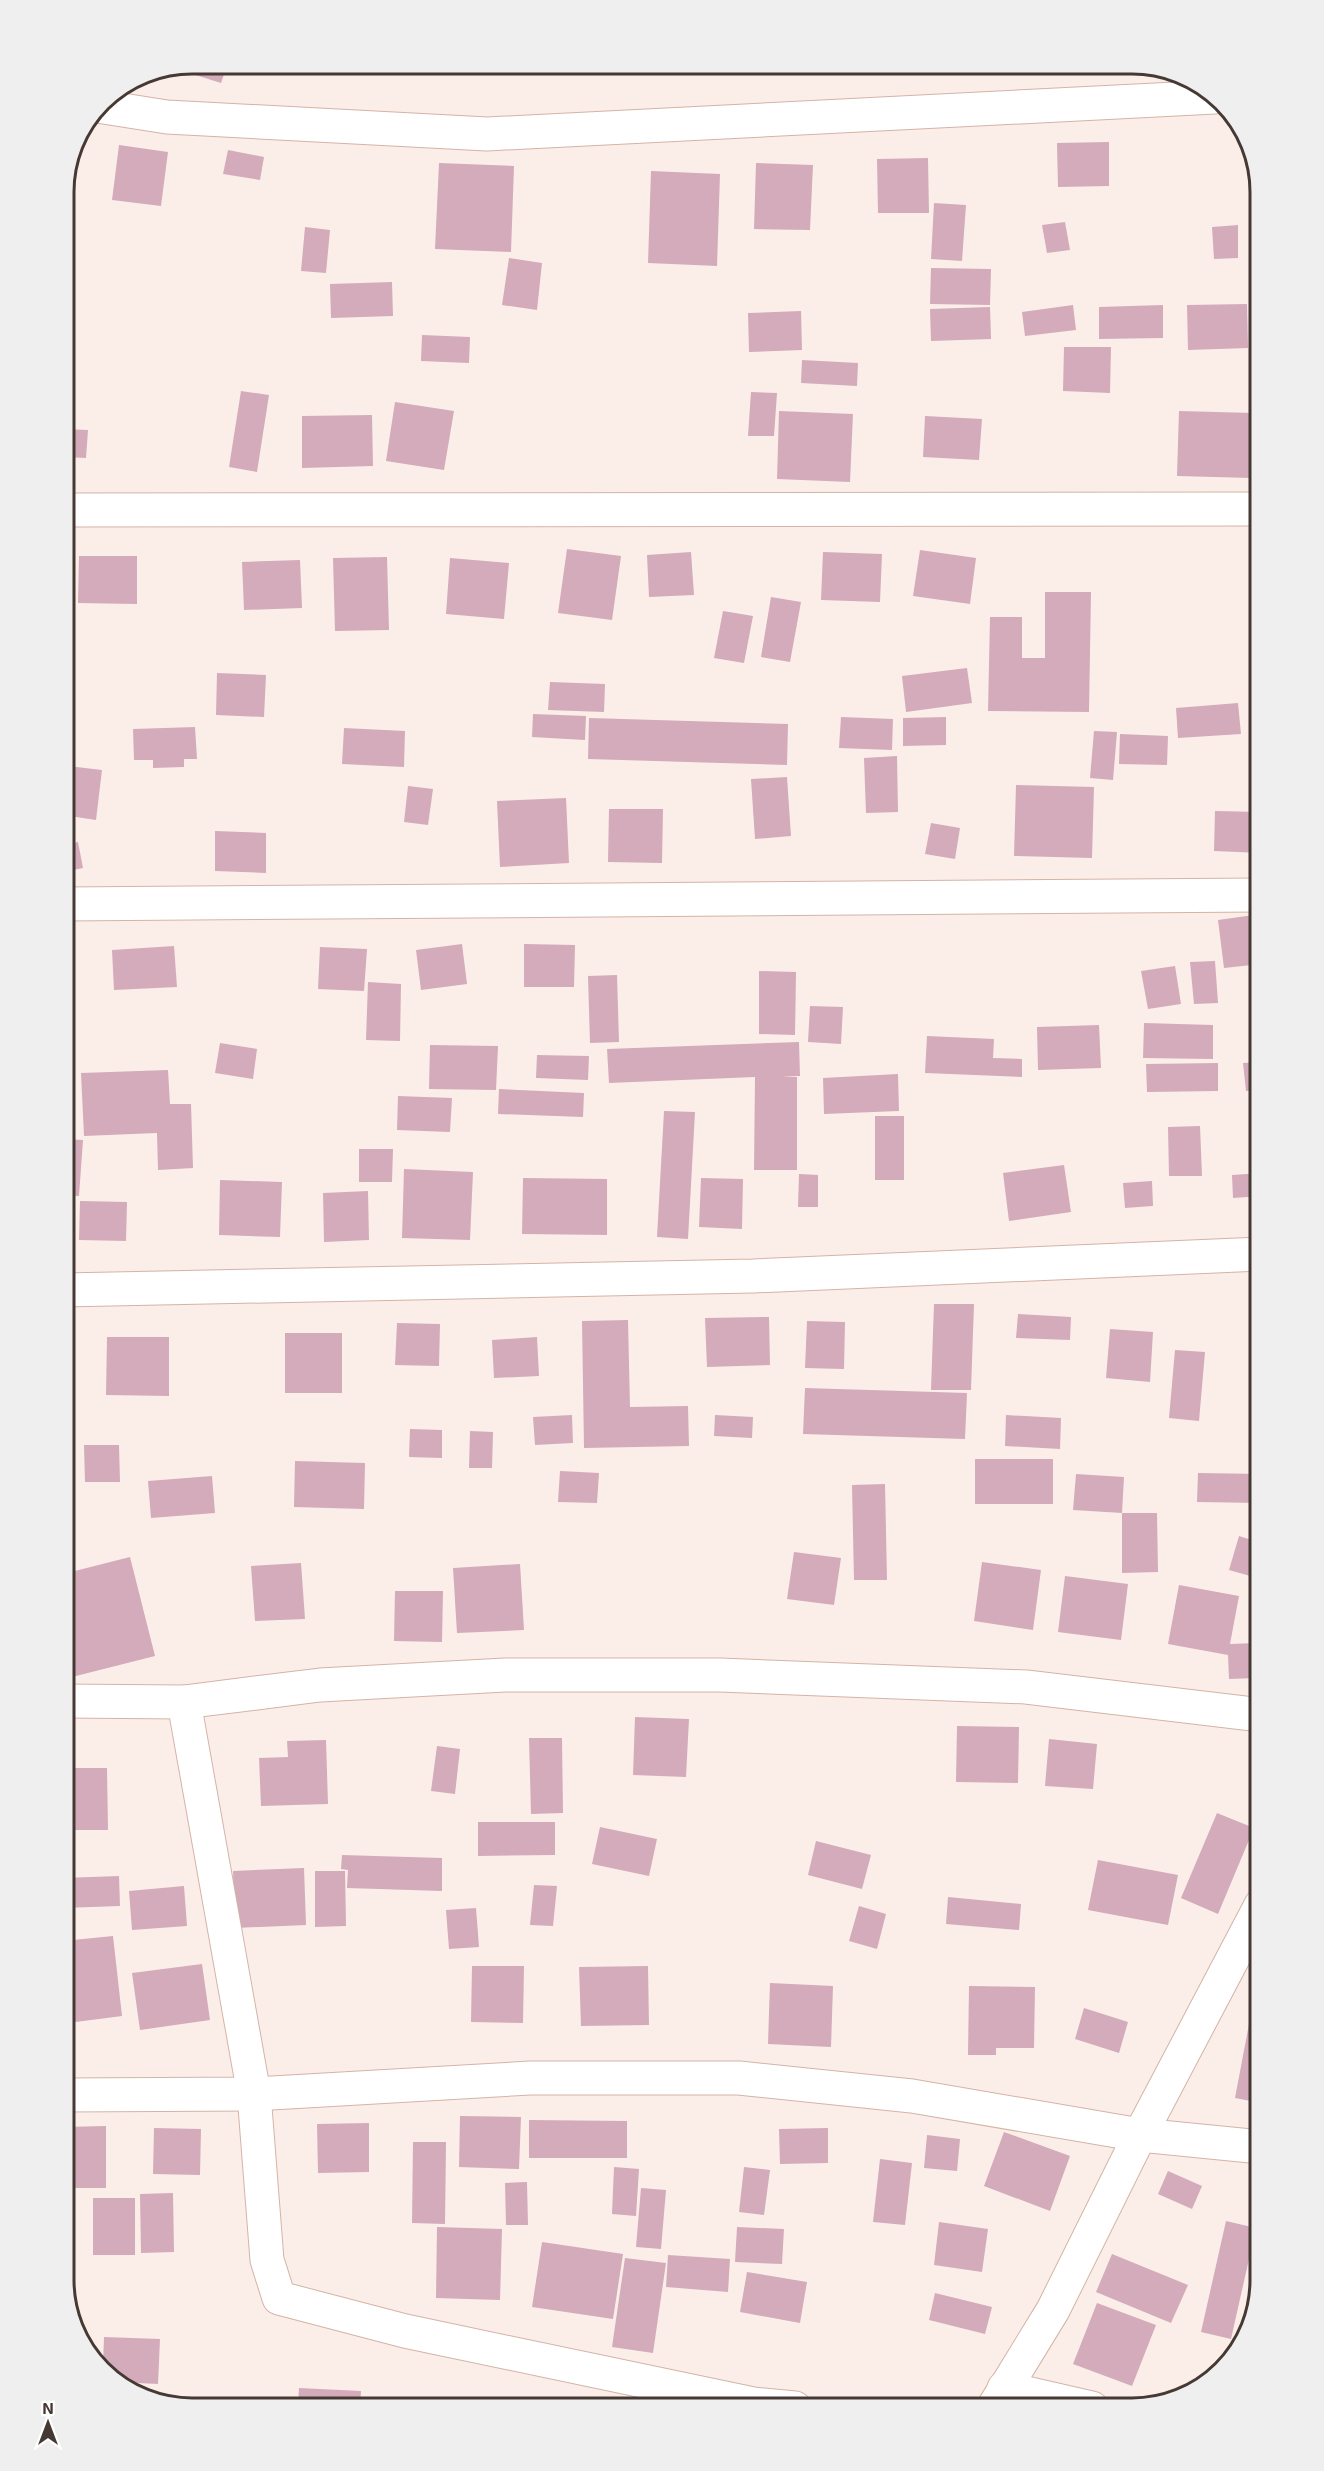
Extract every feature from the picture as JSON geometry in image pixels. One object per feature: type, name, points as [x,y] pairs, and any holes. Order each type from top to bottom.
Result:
[{"type":"street","points":[[109,108],[167,117],[487,134],[1204,98]]},
{"type":"street","points":[[74,510],[1250,509]]},
{"type":"street","points":[[74,904],[1250,895]]},
{"type":"street","points":[[74,1290],[753,1276],[1250,1254]]},
{"type":"street","points":[[74,1701],[184,1702],[320,1685],[505,1675],[720,1675],[1026,1687],[1250,1714]]},
{"type":"street","points":[[184,1702],[254,2094],[267,2260],[279,2298],[405,2331],[722,2398]]},
{"type":"street","points":[[998,2398],[1053,2310],[1140,2135],[1250,1926]]},
{"type":"street","points":[[74,2095],[254,2094],[530,2078],[739,2078],[912,2096],[1140,2135],[1250,2146]]},
{"type":"building","points":[[192,74],[224,74],[221,83]]},
{"type":"building","points":[[1109,142],[1109,186],[1058,187],[1057,143]]},
{"type":"building","points":[[119,145],[168,152],[161,206],[112,200]]},
{"type":"building","points":[[228,150],[264,157],[260,180],[223,174]]},
{"type":"building","points":[[928,158],[929,213],[878,213],[877,159]]},
{"type":"building","points":[[439,163],[514,166],[511,252],[435,249]]},
{"type":"building","points":[[756,163],[813,165],[810,230],[754,229]]},
{"type":"building","points":[[651,171],[720,174],[717,266],[648,263]]},
{"type":"building","points":[[934,203],[966,205],[962,261],[931,259]]},
{"type":"building","points":[[1065,222],[1070,250],[1047,253],[1042,225]]},
{"type":"building","points":[[1238,225],[1238,258],[1214,259],[1212,227]]},
{"type":"building","points":[[305,227],[330,230],[326,273],[301,271]]},
{"type":"building","points":[[509,258],[542,263],[537,310],[502,305]]},
{"type":"building","points":[[931,268],[991,269],[990,305],[930,304]]},
{"type":"building","points":[[392,282],[393,316],[331,318],[330,284]]},
{"type":"building","points":[[1247,304],[1248,348],[1188,350],[1187,305]]},
{"type":"building","points":[[1073,305],[1076,330],[1025,336],[1022,312]]},
{"type":"building","points":[[1163,305],[1163,338],[1099,339],[1099,307]]},
{"type":"building","points":[[990,307],[991,339],[931,341],[930,309]]},
{"type":"building","points":[[801,311],[802,350],[749,352],[748,313]]},
{"type":"building","points":[[422,335],[470,337],[469,363],[421,361]]},
{"type":"building","points":[[1064,347],[1111,347],[1110,393],[1063,391]]},
{"type":"building","points":[[802,360],[858,363],[857,386],[801,383]]},
{"type":"building","points":[[241,391],[269,395],[257,472],[229,467]]},
{"type":"building","points":[[751,392],[777,393],[774,436],[748,436]]},
{"type":"building","points":[[395,402],[454,411],[444,470],[386,461]]},
{"type":"building","points":[[779,411],[853,414],[850,482],[777,479]]},
{"type":"building","points":[[1179,411],[1250,413],[1250,478],[1177,476]]},
{"type":"building","points":[[372,415],[373,466],[302,468],[302,416]]},
{"type":"building","points":[[925,416],[982,419],[979,460],[923,457]]},
{"type":"building","points":[[74,429],[88,430],[86,458],[74,457]]},
{"type":"building","points":[[567,549],[621,556],[612,620],[558,613]]},
{"type":"building","points":[[920,550],[976,558],[970,604],[913,596]]},
{"type":"building","points":[[691,552],[694,595],[649,597],[647,555]]},
{"type":"building","points":[[823,552],[882,554],[880,602],[821,600]]},
{"type":"building","points":[[79,556],[137,556],[137,604],[78,603]]},
{"type":"building","points":[[74,557],[75,557],[74,589]]},
{"type":"building","points":[[387,557],[389,630],[335,631],[333,558]]},
{"type":"building","points":[[450,558],[509,563],[504,619],[446,614]]},
{"type":"building","points":[[300,560],[302,608],[244,610],[242,562]]},
{"type":"building","points":[[1045,592],[1091,592],[1089,712],[988,711],[990,617],[1022,617],[1022,658],[1045,658]]},
{"type":"building","points":[[771,597],[801,602],[790,662],[761,657]]},
{"type":"building","points":[[723,611],[753,616],[744,663],[714,658]]},
{"type":"building","points":[[967,668],[972,703],[906,712],[902,676]]},
{"type":"building","points":[[217,673],[266,675],[264,717],[216,715]]},
{"type":"building","points":[[550,682],[605,684],[604,712],[548,710]]},
{"type":"building","points":[[1238,703],[1241,734],[1178,738],[1176,708]]},
{"type":"building","points":[[533,714],[586,716],[585,740],[532,737]]},
{"type":"building","points":[[841,717],[893,719],[892,750],[839,748]]},
{"type":"building","points":[[946,717],[946,745],[903,746],[903,718]]},
{"type":"building","points":[[589,718],[788,724],[787,765],[588,759]]},
{"type":"building","points":[[195,727],[197,759],[184,759],[184,767],[153,768],[153,760],[134,760],[133,729]]},
{"type":"building","points":[[344,728],[405,731],[404,767],[342,764]]},
{"type":"building","points":[[1094,731],[1117,732],[1113,780],[1090,778]]},
{"type":"building","points":[[1120,734],[1168,736],[1167,765],[1119,764]]},
{"type":"building","points":[[897,756],[898,812],[866,813],[864,758]]},
{"type":"building","points":[[74,767],[102,770],[96,820],[74,817]]},
{"type":"building","points":[[787,777],[791,836],[755,839],[751,779]]},
{"type":"building","points":[[1016,785],[1094,787],[1092,858],[1014,856]]},
{"type":"building","points":[[408,786],[433,789],[428,825],[404,822]]},
{"type":"building","points":[[566,798],[569,863],[500,867],[497,801]]},
{"type":"building","points":[[609,809],[663,809],[662,863],[608,862]]},
{"type":"building","points":[[1215,811],[1250,812],[1250,853],[1214,851]]},
{"type":"building","points":[[931,823],[960,828],[955,859],[925,854]]},
{"type":"building","points":[[215,831],[266,833],[266,873],[215,871]]},
{"type":"building","points":[[78,842],[83,868],[74,870],[74,843]]},
{"type":"building","points":[[1250,916],[1250,965],[1224,968],[1218,920]]},
{"type":"building","points":[[462,944],[467,984],[421,990],[416,950]]},
{"type":"building","points":[[524,944],[575,945],[574,987],[524,987]]},
{"type":"building","points":[[174,946],[177,987],[114,990],[112,950]]},
{"type":"building","points":[[320,947],[367,949],[364,991],[318,989]]},
{"type":"building","points":[[1215,961],[1218,1003],[1194,1004],[1190,962]]},
{"type":"building","points":[[1175,966],[1181,1004],[1148,1009],[1141,971]]},
{"type":"building","points":[[759,971],[796,972],[795,1035],[759,1034]]},
{"type":"building","points":[[617,975],[619,1042],[590,1043],[588,976]]},
{"type":"building","points":[[368,982],[401,984],[400,1041],[366,1040]]},
{"type":"building","points":[[810,1006],[843,1007],[841,1044],[808,1042]]},
{"type":"building","points":[[1144,1023],[1213,1025],[1213,1059],[1143,1058]]},
{"type":"building","points":[[1099,1025],[1101,1068],[1038,1070],[1037,1027]]},
{"type":"building","points":[[927,1036],[994,1039],[993,1058],[1022,1059],[1022,1077],[925,1073]]},
{"type":"building","points":[[799,1042],[800,1076],[782,1076],[797,1077],[797,1170],[754,1170],[755,1077],[609,1083],[607,1049]]},
{"type":"building","points":[[220,1043],[257,1049],[253,1079],[215,1073]]},
{"type":"building","points":[[430,1045],[498,1046],[496,1090],[429,1089]]},
{"type":"building","points":[[537,1055],[589,1056],[588,1080],[536,1078]]},
{"type":"building","points":[[1218,1063],[1218,1091],[1147,1092],[1146,1064]]},
{"type":"building","points":[[1243,1063],[1250,1063],[1250,1091],[1246,1091]]},
{"type":"building","points":[[168,1070],[170,1104],[191,1104],[193,1168],[158,1170],[157,1133],[84,1136],[81,1073]]},
{"type":"building","points":[[898,1074],[899,1111],[824,1114],[823,1078]]},
{"type":"building","points":[[499,1089],[584,1093],[583,1117],[498,1114]]},
{"type":"building","points":[[398,1096],[452,1098],[450,1132],[397,1130]]},
{"type":"building","points":[[664,1111],[695,1112],[688,1239],[657,1237]]},
{"type":"building","points":[[875,1116],[904,1116],[904,1180],[875,1180]]},
{"type":"building","points":[[1200,1126],[1202,1176],[1169,1176],[1168,1127]]},
{"type":"building","points":[[74,1140],[83,1140],[79,1196],[74,1196]]},
{"type":"building","points":[[359,1149],[393,1149],[392,1182],[359,1182]]},
{"type":"building","points":[[1064,1165],[1071,1212],[1009,1221],[1003,1173]]},
{"type":"building","points":[[404,1169],[473,1172],[470,1240],[402,1238]]},
{"type":"building","points":[[799,1174],[818,1175],[818,1207],[798,1207]]},
{"type":"building","points":[[1250,1174],[1250,1197],[1233,1198],[1232,1175]]},
{"type":"building","points":[[523,1178],[607,1179],[607,1235],[522,1234]]},
{"type":"building","points":[[701,1178],[743,1179],[742,1229],[699,1227]]},
{"type":"building","points":[[220,1180],[282,1182],[280,1237],[219,1235]]},
{"type":"building","points":[[1152,1181],[1153,1206],[1125,1208],[1123,1183]]},
{"type":"building","points":[[368,1191],[369,1240],[324,1242],[323,1193]]},
{"type":"building","points":[[74,1198],[75,1198],[74,1248]]},
{"type":"building","points":[[80,1201],[127,1202],[126,1241],[79,1240]]},
{"type":"building","points":[[934,1304],[974,1304],[971,1390],[931,1390]]},
{"type":"building","points":[[1018,1314],[1071,1317],[1070,1340],[1016,1338]]},
{"type":"building","points":[[769,1317],[770,1365],[707,1367],[705,1318]]},
{"type":"building","points":[[628,1320],[630,1407],[688,1406],[689,1446],[584,1448],[582,1321]]},
{"type":"building","points":[[807,1321],[845,1322],[844,1369],[805,1368]]},
{"type":"building","points":[[397,1323],[440,1324],[439,1366],[395,1365]]},
{"type":"building","points":[[1110,1329],[1153,1332],[1150,1382],[1106,1378]]},
{"type":"building","points":[[285,1333],[342,1333],[342,1393],[285,1393]]},
{"type":"building","points":[[107,1337],[169,1337],[169,1396],[106,1395]]},
{"type":"building","points":[[537,1337],[539,1376],[494,1378],[492,1340]]},
{"type":"building","points":[[1175,1350],[1205,1352],[1199,1421],[1169,1418]]},
{"type":"building","points":[[805,1388],[967,1393],[965,1439],[803,1434]]},
{"type":"building","points":[[572,1415],[573,1443],[535,1445],[533,1417]]},
{"type":"building","points":[[715,1415],[753,1417],[752,1438],[714,1436]]},
{"type":"building","points":[[1006,1415],[1061,1418],[1060,1449],[1005,1446]]},
{"type":"building","points":[[410,1429],[442,1430],[442,1458],[409,1457]]},
{"type":"building","points":[[470,1431],[493,1432],[492,1468],[469,1468]]},
{"type":"building","points":[[84,1445],[119,1445],[120,1482],[85,1482]]},
{"type":"building","points":[[975,1459],[1053,1459],[1053,1504],[975,1504]]},
{"type":"building","points":[[295,1461],[365,1463],[364,1509],[294,1507]]},
{"type":"building","points":[[560,1471],[599,1473],[597,1503],[558,1502]]},
{"type":"building","points":[[1198,1473],[1250,1474],[1250,1503],[1197,1502]]},
{"type":"building","points":[[1076,1474],[1124,1477],[1122,1513],[1073,1510]]},
{"type":"building","points":[[212,1476],[215,1513],[151,1518],[148,1481]]},
{"type":"building","points":[[885,1484],[887,1580],[854,1580],[852,1485]]},
{"type":"building","points":[[1122,1513],[1157,1513],[1158,1572],[1122,1573]]},
{"type":"building","points":[[1239,1536],[1250,1540],[1250,1576],[1229,1570]]},
{"type":"building","points":[[794,1552],[841,1558],[834,1605],[787,1599]]},
{"type":"building","points":[[130,1557],[155,1656],[74,1676],[74,1571]]},
{"type":"building","points":[[982,1562],[1041,1570],[1033,1630],[974,1621]]},
{"type":"building","points":[[301,1563],[305,1619],[255,1621],[251,1566]]},
{"type":"building","points":[[520,1564],[524,1630],[457,1633],[453,1568]]},
{"type":"building","points":[[1065,1576],[1128,1584],[1121,1640],[1058,1632]]},
{"type":"building","points":[[1179,1585],[1239,1596],[1230,1644],[1250,1643],[1250,1678],[1229,1679],[1228,1655],[1168,1644]]},
{"type":"building","points":[[395,1591],[443,1591],[442,1642],[394,1641]]},
{"type":"building","points":[[635,1717],[689,1719],[686,1777],[633,1775]]},
{"type":"building","points":[[957,1726],[1019,1727],[1018,1783],[956,1782]]},
{"type":"building","points":[[529,1738],[562,1738],[563,1813],[531,1814]]},
{"type":"building","points":[[1049,1739],[1097,1744],[1093,1789],[1045,1786]]},
{"type":"building","points":[[326,1740],[328,1804],[261,1806],[259,1758],[288,1757],[287,1741]]},
{"type":"building","points":[[437,1746],[460,1749],[455,1794],[431,1791]]},
{"type":"building","points":[[74,1768],[107,1768],[108,1830],[74,1830]]},
{"type":"building","points":[[1217,1813],[1250,1826],[1250,1838],[1218,1914],[1181,1898]]},
{"type":"building","points":[[478,1822],[555,1822],[555,1855],[478,1856]]},
{"type":"building","points":[[600,1827],[657,1839],[649,1876],[592,1864]]},
{"type":"building","points":[[816,1841],[871,1855],[862,1889],[808,1875]]},
{"type":"building","points":[[342,1855],[442,1858],[442,1891],[347,1888],[348,1870],[341,1869]]},
{"type":"building","points":[[1098,1860],[1178,1875],[1168,1925],[1088,1910]]},
{"type":"building","points":[[304,1868],[306,1925],[235,1928],[233,1871]]},
{"type":"building","points":[[315,1871],[345,1871],[346,1926],[315,1927]]},
{"type":"building","points":[[119,1876],[120,1906],[74,1908],[74,1878]]},
{"type":"building","points":[[534,1885],[557,1886],[553,1926],[530,1925]]},
{"type":"building","points":[[184,1886],[187,1926],[132,1930],[129,1891]]},
{"type":"building","points":[[948,1897],[1021,1904],[1019,1930],[946,1924]]},
{"type":"building","points":[[859,1906],[886,1914],[877,1949],[849,1941]]},
{"type":"building","points":[[476,1908],[479,1947],[449,1949],[446,1910]]},
{"type":"building","points":[[113,1936],[122,2016],[74,2022],[74,1940]]},
{"type":"building","points":[[202,1964],[210,2020],[140,2030],[132,1973]]},
{"type":"building","points":[[472,1966],[524,1966],[523,2023],[471,2022]]},
{"type":"building","points":[[648,1966],[649,2025],[581,2026],[579,1967]]},
{"type":"building","points":[[770,1983],[833,1986],[831,2047],[768,2044]]},
{"type":"building","points":[[969,1986],[1035,1987],[1034,2048],[996,2048],[996,2055],[968,2055]]},
{"type":"building","points":[[1084,2008],[1128,2022],[1119,2053],[1075,2039]]},
{"type":"building","points":[[1250,2019],[1250,2101],[1235,2098]]},
{"type":"building","points":[[460,2116],[521,2117],[519,2169],[459,2167]]},
{"type":"building","points":[[529,2120],[627,2121],[627,2158],[529,2158]]},
{"type":"building","points":[[369,2123],[369,2172],[318,2173],[317,2124]]},
{"type":"building","points":[[106,2126],[106,2188],[74,2188],[74,2127]]},
{"type":"building","points":[[154,2128],[201,2129],[200,2175],[153,2174]]},
{"type":"building","points":[[828,2128],[828,2163],[780,2164],[779,2129]]},
{"type":"building","points":[[1004,2132],[1070,2156],[1050,2211],[984,2186]]},
{"type":"building","points":[[927,2135],[960,2139],[957,2171],[924,2168]]},
{"type":"building","points":[[413,2142],[446,2142],[445,2224],[412,2223]]},
{"type":"building","points":[[880,2159],[912,2163],[905,2225],[873,2222]]},
{"type":"building","points":[[614,2167],[639,2169],[636,2216],[612,2214]]},
{"type":"building","points":[[744,2167],[770,2170],[764,2215],[739,2212]]},
{"type":"building","points":[[1168,2171],[1202,2186],[1192,2209],[1158,2194]]},
{"type":"building","points":[[527,2182],[528,2225],[506,2225],[505,2183]]},
{"type":"building","points":[[641,2188],[666,2190],[661,2249],[636,2247]]},
{"type":"building","points":[[173,2193],[174,2252],[141,2253],[140,2194]]},
{"type":"building","points":[[93,2198],[135,2198],[135,2255],[93,2255]]},
{"type":"building","points":[[1226,2221],[1250,2227],[1250,2255],[1231,2339],[1201,2332]]},
{"type":"building","points":[[939,2222],[988,2229],[982,2272],[934,2265]]},
{"type":"building","points":[[437,2227],[502,2229],[500,2300],[436,2298]]},
{"type":"building","points":[[737,2227],[784,2229],[782,2264],[735,2262]]},
{"type":"building","points":[[542,2242],[623,2254],[613,2319],[532,2307]]},
{"type":"building","points":[[1112,2254],[1188,2285],[1171,2323],[1096,2292]]},
{"type":"building","points":[[668,2255],[730,2259],[728,2292],[666,2287]]},
{"type":"building","points":[[625,2258],[666,2263],[653,2353],[612,2347]]},
{"type":"building","points":[[747,2272],[807,2282],[800,2323],[740,2312]]},
{"type":"building","points":[[935,2293],[992,2307],[985,2334],[929,2320]]},
{"type":"building","points":[[1097,2303],[1156,2325],[1132,2386],[1073,2364]]},
{"type":"building","points":[[104,2337],[160,2339],[158,2384],[135,2383],[126,2378],[103,2357]]},
{"type":"building","points":[[299,2388],[361,2391],[361,2397],[299,2397]]}]
